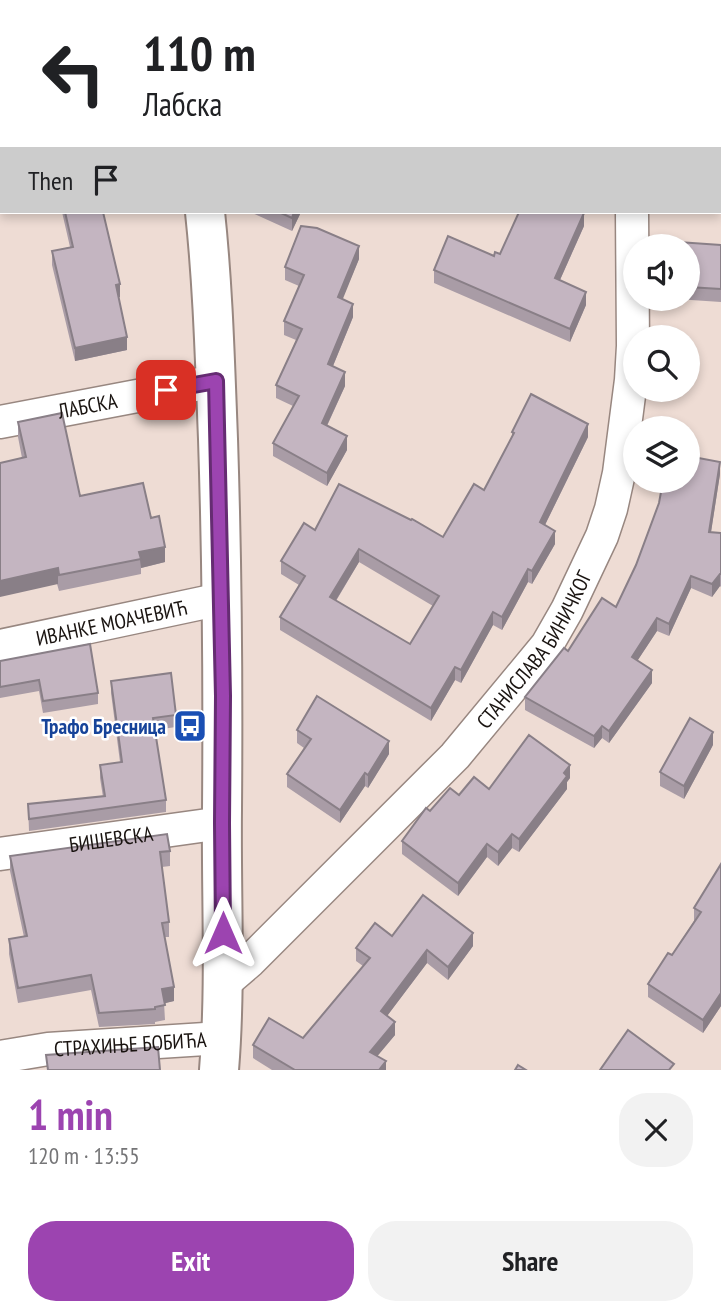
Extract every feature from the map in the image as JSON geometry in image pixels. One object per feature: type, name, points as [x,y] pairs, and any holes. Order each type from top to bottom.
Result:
[{"type":"street","points":[[205,214],[216,381],[223,696],[220,1054]]},
{"type":"street","name":"СТАНИСЛАВА БИНИЧКОГ","points":[[222,985],[250,961],[455,756],[547,645],[567,610],[602,536],[619,473],[633,346],[632,214]]},
{"type":"street","name":"ЛАБСКА","points":[[0,422],[216,381]]},
{"type":"street","name":"ИВАНКЕ МОАЧЕВИЋ","points":[[0,646],[221,599]]},
{"type":"street","name":"БИШЕВСКА","points":[[0,854],[222,823]]},
{"type":"street","name":"СТРАХИЊЕ БОБИЋА","points":[[0,1057],[48,1049],[220,1054]]},
{"type":"building","points":[[65,214],[103,214],[120,284],[116,285],[127,337],[75,348],[52,251],[73,247]]},
{"type":"building","points":[[518,214],[584,214],[555,278],[586,292],[570,329],[434,270],[448,236],[494,256],[495,252],[500,254]]},
{"type":"building","points":[[301,226],[317,228],[359,246],[338,297],[353,304],[328,364],[345,372],[322,423],[347,436],[327,473],[273,443],[299,396],[276,385],[302,329],[284,321],[304,275],[285,267]]},
{"type":"building","points":[[700,244],[721,245],[721,289],[700,288]]},
{"type":"building","points":[[531,394],[588,424],[540,522],[555,531],[532,571],[528,569],[502,617],[493,612],[461,670],[455,667],[431,708],[280,617],[305,576],[281,561],[304,523],[315,530],[339,484],[443,537],[474,484],[484,490],[514,433],[512,432]],"holes":[[[359,549],[439,596],[410,644],[330,597]]]},
{"type":"building","points":[[62,413],[80,496],[143,483],[151,518],[159,516],[165,547],[139,552],[141,559],[59,575],[58,568],[0,581],[0,463],[26,457],[18,422]]},
{"type":"building","points":[[700,458],[720,462],[709,532],[721,533],[721,574],[712,584],[691,576],[669,624],[657,618],[632,657],[652,670],[609,731],[602,726],[594,736],[525,697],[564,648],[568,651],[602,598],[616,607],[636,565],[661,493],[700,493]]},
{"type":"building","points":[[90,644],[98,693],[43,701],[39,680],[0,687],[0,661]]},
{"type":"building","points":[[171,673],[176,715],[153,718],[166,800],[29,819],[28,804],[105,796],[100,765],[122,762],[111,681]]},
{"type":"building","points":[[317,696],[389,741],[368,775],[365,773],[340,810],[287,774],[311,739],[297,730]]},
{"type":"building","points":[[690,718],[713,732],[684,786],[660,772]]},
{"type":"building","points":[[529,735],[570,765],[564,773],[567,776],[519,839],[512,834],[498,852],[487,844],[458,883],[402,841],[426,808],[430,811],[450,788],[459,795],[474,777],[489,789]]},
{"type":"building","points":[[167,834],[170,851],[160,852],[169,922],[162,923],[174,987],[162,989],[165,1005],[155,1009],[99,1013],[91,975],[18,988],[9,939],[27,936],[10,856]]},
{"type":"building","points":[[721,864],[721,993],[703,1020],[648,984],[668,953],[672,955],[701,912],[694,908]]},
{"type":"building","points":[[423,895],[473,933],[448,967],[427,950],[381,1011],[395,1022],[370,1052],[386,1061],[379,1070],[295,1070],[253,1045],[269,1018],[303,1038],[370,958],[356,948],[375,923],[392,936]]},
{"type":"building","points":[[628,1030],[674,1064],[669,1070],[600,1070]]},
{"type":"building","points":[[158,1047],[160,1070],[48,1070],[46,1055]]},
{"type":"place","name":"Трафо Бресница","points":[[190,726]]},
{"type":"route","points":[[166,390],[216,381],[223,696],[223,933]]}]
